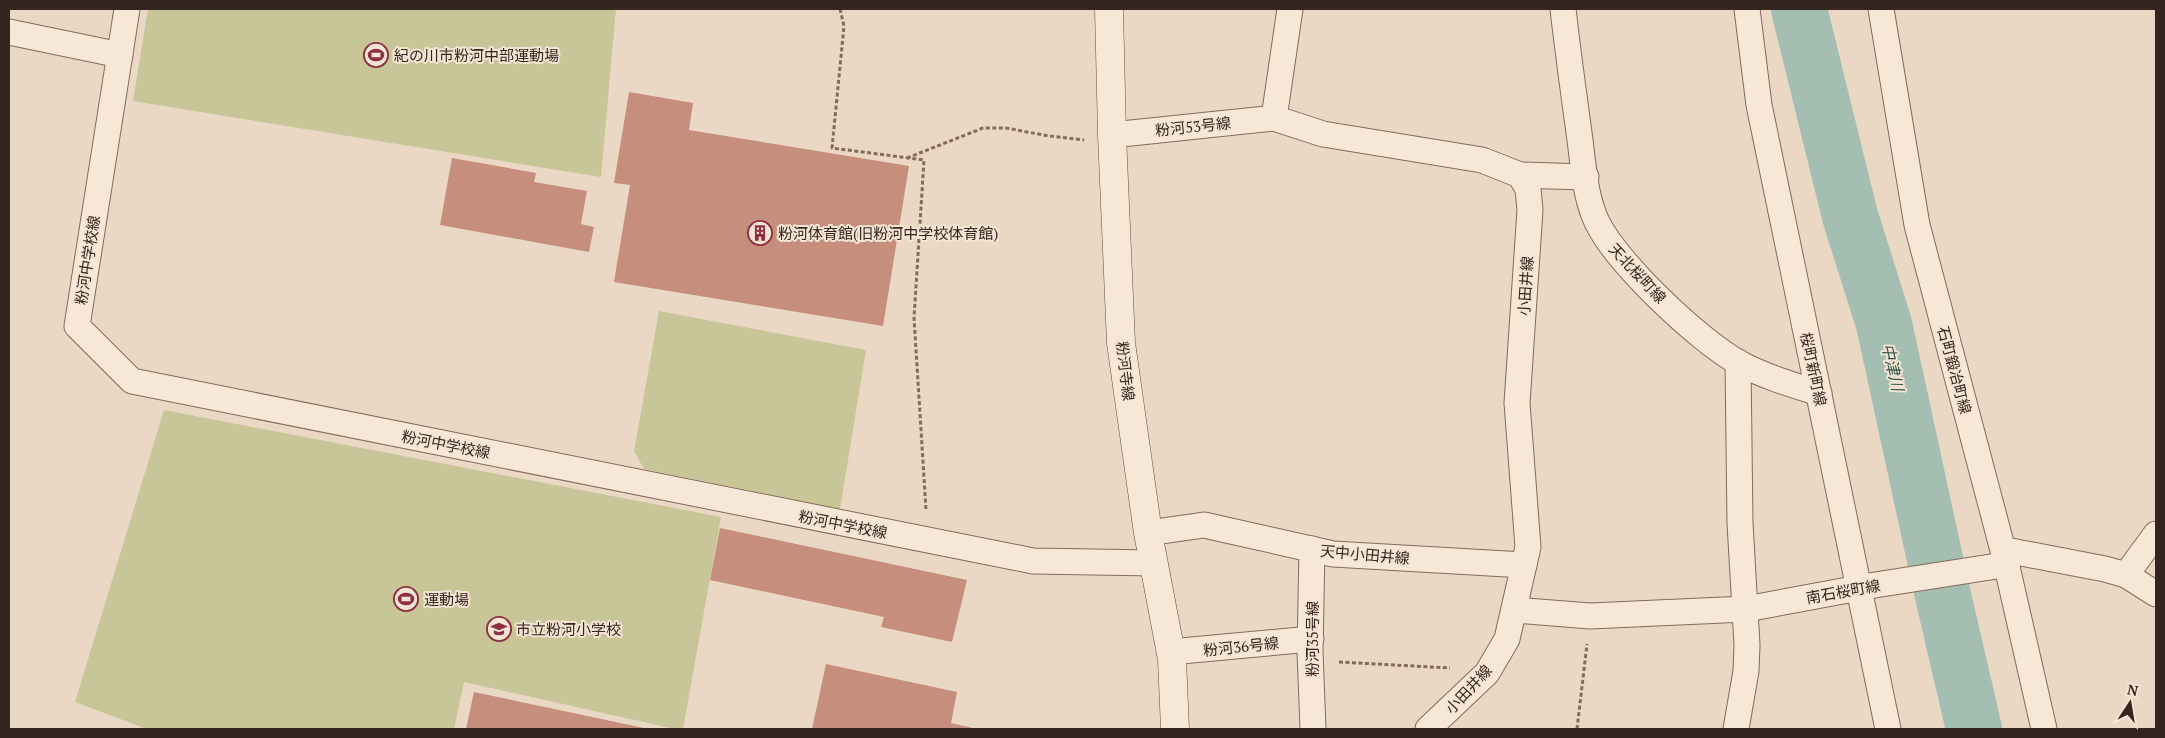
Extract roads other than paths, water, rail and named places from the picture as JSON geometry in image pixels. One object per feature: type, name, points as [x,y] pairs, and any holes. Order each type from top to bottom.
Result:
[{"type":"main road","name":"粉河寺線","points":[[1109,9],[1112,139],[1121,344],[1148,533],[1170,652],[1175,729]]},
{"type":"street","name":"粉河中学校線","points":[[127,9],[77,326],[132,381],[1032,561],[1154,562]]},
{"type":"street","points":[[1290,9],[1274,118],[1323,134],[1482,160],[1520,175],[1586,177]]},
{"type":"street","name":"天北桜町線","points":[[1563,9],[1586,177],[1593,214],[1603,235],[1613,250],[1664,302],[1701,335],[1738,362],[1780,381],[1819,393]]},
{"type":"street","name":"桜町新町線","points":[[1747,9],[1759,105],[1819,393],[1867,586],[1888,729]]},
{"type":"street","name":"石町鍛冶町線","points":[[1881,9],[1917,225],[2044,729]]},
{"type":"street","points":[[9,32],[120,55]]},
{"type":"street","name":"粉河53号線","points":[[1112,139],[1274,118]]},
{"type":"street","name":"小田井線","points":[[1428,729],[1487,673],[1506,639],[1515,610],[1528,547],[1517,403],[1530,210],[1528,188],[1520,175]]},
{"type":"street","points":[[1736,729],[1746,671],[1746,609],[1740,523],[1738,362]]},
{"type":"street","name":"天中小田井線","points":[[1148,533],[1204,525],[1333,554],[1524,565]]},
{"type":"street","points":[[2126,576],[2156,534]]},
{"type":"street","name":"粉河35号線","points":[[1312,549],[1311,649],[1313,729]]},
{"type":"street","name":"南石桜町線","points":[[1515,610],[1590,616],[1746,609],[2001,562],[2011,551],[2105,569],[2126,576],[2156,594]]},
{"type":"street","name":"粉河36号線","points":[[1170,652],[1311,649]]},
{"type":"waterway","name":"中津川","points":[[1799,9],[1850,216],[1884,324],[1974,729]]},
{"type":"place","name":"紀の川市粉河中部運動場","points":[[376,55]]},
{"type":"place","name":"粉河体育館(旧粉河中学校体育館)","points":[[760,233]]},
{"type":"place","name":"運動場","points":[[406,599]]},
{"type":"place","name":"市立粉河小学校","points":[[499,629]]}]
